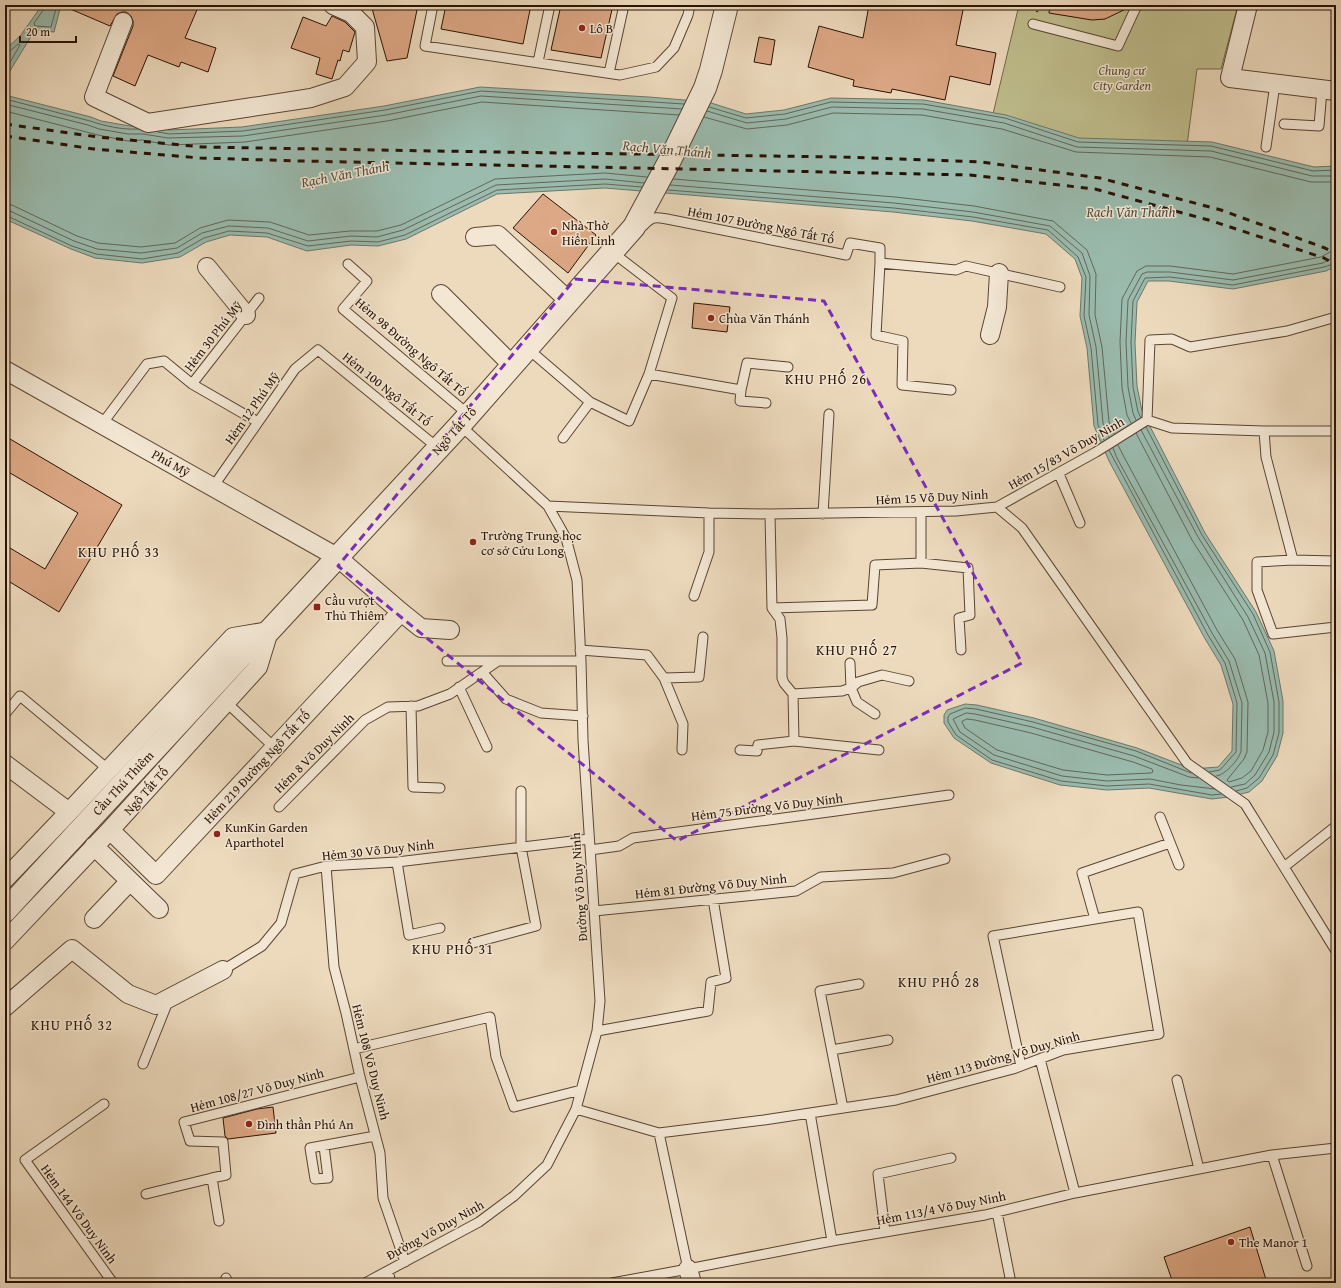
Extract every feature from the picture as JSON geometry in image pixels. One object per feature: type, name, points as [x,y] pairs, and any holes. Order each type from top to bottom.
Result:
[{"type":"street","points":[[123,22],[94,97],[148,123],[311,98],[345,86],[367,62],[365,27],[351,13],[333,5]]},
{"type":"street","name":"Ngô Tất Tố","points":[[241,656],[269,631],[465,420],[634,226],[670,160],[704,88],[711,70],[726,5]]},
{"type":"street","points":[[1248,5],[1230,78],[1329,90]]},
{"type":"street","points":[[475,237],[498,235],[569,301]]},
{"type":"street","points":[[207,267],[246,315]]},
{"type":"street","points":[[990,335],[997,307],[999,273]]},
{"type":"street","points":[[441,294],[512,366]]},
{"type":"street","name":"Phú Mỹ","points":[[5,370],[337,557],[421,628],[450,630]]},
{"type":"street","name":"Hẻm 219 Đường Ngô Tất Tố","points":[[110,830],[156,875],[401,612]]},
{"type":"street","points":[[5,879],[233,637],[269,631]]},
{"type":"street","name":"Ngô Tất Tố","points":[[5,941],[110,830],[258,667],[269,631]]},
{"type":"street","name":"Cầu Thủ Thiêm","points":[[5,911],[241,656]]},
{"type":"street","points":[[5,764],[69,812]]},
{"type":"street","points":[[94,846],[159,909]]},
{"type":"street","points":[[94,919],[130,881]]},
{"type":"street","points":[[8,1000],[72,949],[128,994],[156,1005],[223,970]]},
{"type":"lane","points":[[434,5],[425,46],[620,75],[656,67],[674,48],[688,15],[690,5]]},
{"type":"lane","points":[[538,62],[550,5]]},
{"type":"lane","points":[[609,73],[624,5]]},
{"type":"lane","points":[[1033,24],[1118,46],[1137,5]]},
{"type":"lane","points":[[1266,147],[1275,84]]},
{"type":"lane","points":[[1284,124],[1318,126],[1329,90]]},
{"type":"lane","name":"Hẻm 107 Đường Ngô Tất Tố","points":[[612,252],[620,250],[648,220],[654,217],[846,255],[850,243],[880,248],[880,263]]},
{"type":"lane","points":[[527,348],[590,402],[629,421],[648,374],[672,298],[612,252]]},
{"type":"lane","points":[[951,390],[902,386],[903,341],[876,335],[880,263],[956,270],[966,266],[1060,287]]},
{"type":"lane","name":"Hẻm 98 Đường Ngô Tất Tố","points":[[348,264],[367,282],[343,309],[465,420]]},
{"type":"lane","name":"Hẻm 30 Phú Mỹ","points":[[102,424],[148,364],[164,361],[192,384],[260,298]]},
{"type":"lane","points":[[1336,317],[1287,331],[1190,347],[1172,339],[1150,340],[1147,420],[1172,428],[1264,431],[1336,431]]},
{"type":"lane","name":"Hẻm 12 Phú Mỹ","points":[[213,487],[295,369],[318,350]]},
{"type":"lane","name":"Hẻm 100 Ngô Tất Tố","points":[[318,350],[438,448]]},
{"type":"lane","points":[[766,403],[740,401],[747,363],[788,367]]},
{"type":"lane","points":[[648,374],[741,390]]},
{"type":"lane","points":[[192,384],[258,422]]},
{"type":"lane","points":[[563,438],[590,402]]},
{"type":"lane","points":[[823,514],[829,414]]},
{"type":"lane","name":"Đường Võ Duy Ninh","points":[[365,1283],[479,1222],[514,1196],[547,1165],[576,1109],[597,1031],[600,1001],[589,839],[577,580],[566,538],[548,506],[465,420]]},
{"type":"lane","name":"Hẻm 15/83 Võ Duy Ninh","points":[[997,507],[1059,474],[1147,420]]},
{"type":"lane","points":[[1264,431],[1266,457],[1293,560]]},
{"type":"lane","points":[[1059,474],[1080,524]]},
{"type":"lane","name":"Hẻm 15 Võ Duy Ninh","points":[[548,506],[709,514],[921,512],[956,511],[997,507],[1022,528],[1187,763],[1245,804],[1284,867]]},
{"type":"lane","points":[[921,512],[921,563]]},
{"type":"lane","points":[[694,596],[709,552],[709,514]]},
{"type":"lane","points":[[770,514],[772,608],[780,619],[782,638],[782,678],[793,694],[794,740]]},
{"type":"lane","points":[[1336,561],[1293,560],[1256,562],[1257,590],[1273,634],[1336,627]]},
{"type":"lane","points":[[772,608],[872,605],[875,564],[921,563],[968,568],[970,615],[959,618],[961,650]]},
{"type":"lane","points":[[664,678],[699,677],[703,637]]},
{"type":"lane","points":[[580,650],[647,655],[664,678],[683,724],[682,750]]},
{"type":"lane","points":[[447,661],[581,661]]},
{"type":"lane","name":"Hẻm 8 Võ Duy Ninh","points":[[279,807],[364,720],[388,707],[418,706],[450,694],[498,661]]},
{"type":"lane","points":[[850,663],[851,688],[857,702],[874,714]]},
{"type":"lane","points":[[482,672],[506,699],[541,713],[583,716]]},
{"type":"lane","points":[[793,694],[842,691],[851,688],[858,682],[882,675],[909,681]]},
{"type":"lane","points":[[460,687],[487,747]]},
{"type":"lane","points":[[5,714],[20,696],[109,770]]},
{"type":"lane","points":[[226,702],[275,748]]},
{"type":"lane","points":[[411,706],[413,787],[440,788]]},
{"type":"lane","points":[[740,750],[757,751],[758,744],[794,740],[879,750]]},
{"type":"lane","points":[[473,943],[536,926],[522,847],[521,791]]},
{"type":"lane","name":"Hẻm 75 Đường Võ Duy Ninh","points":[[590,850],[618,846],[633,838],[949,795]]},
{"type":"lane","points":[[1160,817],[1179,865]]},
{"type":"lane","points":[[1336,826],[1284,867],[1336,951]]},
{"type":"lane","name":"Hẻm 30 Võ Duy Ninh","points":[[223,970],[262,946],[281,924],[295,874],[326,866],[397,862],[589,839]]},
{"type":"lane","points":[[1021,1066],[993,936],[1095,919],[1082,873],[1170,843]]},
{"type":"lane","name":"Hẻm 81 Đường Võ Duy Ninh","points":[[594,911],[796,891],[821,877],[893,873],[945,859]]},
{"type":"lane","points":[[397,862],[409,935],[440,928]]},
{"type":"lane","name":"Hẻm 108 Võ Duy Ninh","points":[[326,866],[334,967],[380,1153],[383,1198],[405,1262]]},
{"type":"lane","points":[[597,1031],[708,1011],[711,982],[726,978],[713,899]]},
{"type":"lane","name":"Hẻm 113 Đường Võ Duy Ninh","points":[[576,1109],[659,1133],[896,1100],[1021,1066],[1063,1050],[1159,1034],[1138,912],[1095,919]]},
{"type":"lane","points":[[843,1108],[820,991],[859,984]]},
{"type":"lane","points":[[143,1064],[169,998]]},
{"type":"lane","points":[[354,1049],[490,1017],[496,1057],[514,1106],[581,1090]]},
{"type":"lane","points":[[832,1050],[888,1040]]},
{"type":"lane","points":[[1040,1059],[1076,1193]]},
{"type":"lane","name":"Hẻm 108/27 Võ Duy Ninh","points":[[212,1178],[226,1175],[223,1142],[190,1141],[184,1122],[360,1077]]},
{"type":"lane","points":[[1177,1080],[1199,1169]]},
{"type":"lane","name":"Hẻm 144 Võ Duy Ninh","points":[[104,1104],[25,1160],[113,1283]]},
{"type":"lane","points":[[810,1113],[832,1241]]},
{"type":"lane","points":[[659,1133],[690,1276]]},
{"type":"lane","points":[[324,1146],[376,1136]]},
{"type":"lane","name":"Hẻm 113/4 Võ Duy Ninh","points":[[612,1283],[690,1276],[832,1241],[997,1212],[1076,1193],[1272,1155],[1336,1148]]},
{"type":"lane","points":[[1272,1155],[1307,1266]]},
{"type":"lane","points":[[885,1232],[878,1174],[951,1158]]},
{"type":"lane","points":[[146,1194],[212,1178],[219,1221]]},
{"type":"lane","points":[[997,1212],[1011,1283]]},
{"type":"lane","points":[[388,1270],[391,1283]]},
{"type":"highlighted area","points":[[575,279],[824,301],[1022,663],[677,841],[338,566]]},
{"type":"green space","name":"Chung cư City Garden","points":[[1019,5],[1238,5],[1221,69],[1197,69],[1184,168],[992,118]]},
{"type":"water","points":[[42,5],[61,5],[54,32],[35,30],[5,79],[5,50],[21,35]]},
{"type":"water","name":"Rạch Văn Thánh","points":[[480,87],[708,102],[746,114],[784,110],[831,98],[924,100],[1006,115],[1079,138],[1212,142],[1314,167],[1336,166],[1336,266],[1326,271],[1233,289],[1169,281],[1148,281],[1137,302],[1135,343],[1137,386],[1142,411],[1205,533],[1256,612],[1274,651],[1283,701],[1283,733],[1277,756],[1262,781],[1249,792],[1212,799],[1149,788],[1107,790],[1060,785],[991,763],[954,738],[944,723],[944,715],[947,710],[965,704],[977,705],[1034,718],[1137,748],[1192,769],[1218,767],[1232,751],[1233,704],[1221,665],[1204,637],[1109,461],[1094,426],[1087,348],[1080,316],[1082,278],[1075,259],[1046,234],[972,221],[893,212],[605,188],[497,194],[406,239],[378,246],[351,245],[307,251],[267,237],[230,235],[206,242],[180,257],[142,263],[95,258],[71,249],[5,219],[5,95],[91,117],[101,121],[130,126],[143,125],[169,130],[242,127],[384,106]]},
{"type":"building","points":[[61,5],[199,5],[185,38],[216,48],[208,72],[181,62],[179,67],[148,55],[135,86],[113,76],[133,26],[131,16],[126,12],[117,14],[110,26]]},
{"type":"building","points":[[371,5],[418,5],[407,58],[387,61]]},
{"type":"building","points":[[446,5],[531,5],[523,44],[441,29]]},
{"type":"building","name":"Lô B","points":[[561,5],[613,5],[601,58],[551,50]]},
{"type":"building","points":[[869,5],[964,5],[956,45],[996,53],[990,85],[950,76],[945,100],[892,89],[891,93],[853,86],[854,80],[808,67],[819,26],[863,38]]},
{"type":"building","points":[[1050,5],[1130,5],[1130,7],[1105,19],[1092,20],[1049,13]]},
{"type":"building","points":[[332,16],[345,22],[355,32],[349,52],[343,50],[332,79],[316,74],[320,58],[291,48],[303,17],[326,26]]},
{"type":"building","points":[[759,37],[775,40],[771,65],[754,62]]},
{"type":"building","name":"Nhà Thờ Hiển Linh","points":[[543,194],[596,235],[568,273],[513,228]]},
{"type":"building","name":"Chùa Văn Thánh","points":[[694,303],[730,307],[727,332],[692,328]]},
{"type":"building","points":[[5,436],[122,505],[59,612],[5,579],[5,545],[45,569],[78,513],[5,470]]},
{"type":"building","name":"Đình thần Phú An","points":[[273,1107],[276,1133],[228,1139],[225,1136],[223,1118],[257,1109]]},
{"type":"building","name":"The Manor 1","points":[[1250,1227],[1267,1283],[1173,1283],[1164,1257]]},
{"type":"railway","points":[[5,124],[98,137],[202,147],[840,157],[981,162],[1100,178],[1221,210],[1325,248],[1336,254]]},
{"type":"railway","points":[[5,136],[94,149],[200,158],[970,175],[1095,189],[1212,221],[1324,258],[1336,265]]},
{"type":"place","name":"Lô B","points":[[582,28]]},
{"type":"place","name":"Nhà Thờ Hiển Linh","points":[[554,232]]},
{"type":"place","name":"Chùa Văn Thánh","points":[[711,318]]},
{"type":"place","name":"Trường Trung học cơ sở Cửu Long","points":[[473,542]]},
{"type":"place","name":"Cầu vượt Thủ Thiêm","points":[[317,607]]},
{"type":"place","name":"KunKin Garden Aparthotel","points":[[217,834]]},
{"type":"place","name":"Đình thần Phú An","points":[[249,1124]]},
{"type":"place","name":"The Manor 1","points":[[1231,1242]]},
{"type":"district","name":"KHU PHỐ 26","points":[[826,379]]},
{"type":"district","name":"KHU PHỐ 33","points":[[119,552]]},
{"type":"district","name":"KHU PHỐ 27","points":[[857,650]]},
{"type":"district","name":"KHU PHỐ 31","points":[[453,949]]},
{"type":"district","name":"KHU PHỐ 28","points":[[939,982]]},
{"type":"district","name":"KHU PHỐ 32","points":[[72,1025]]}]
